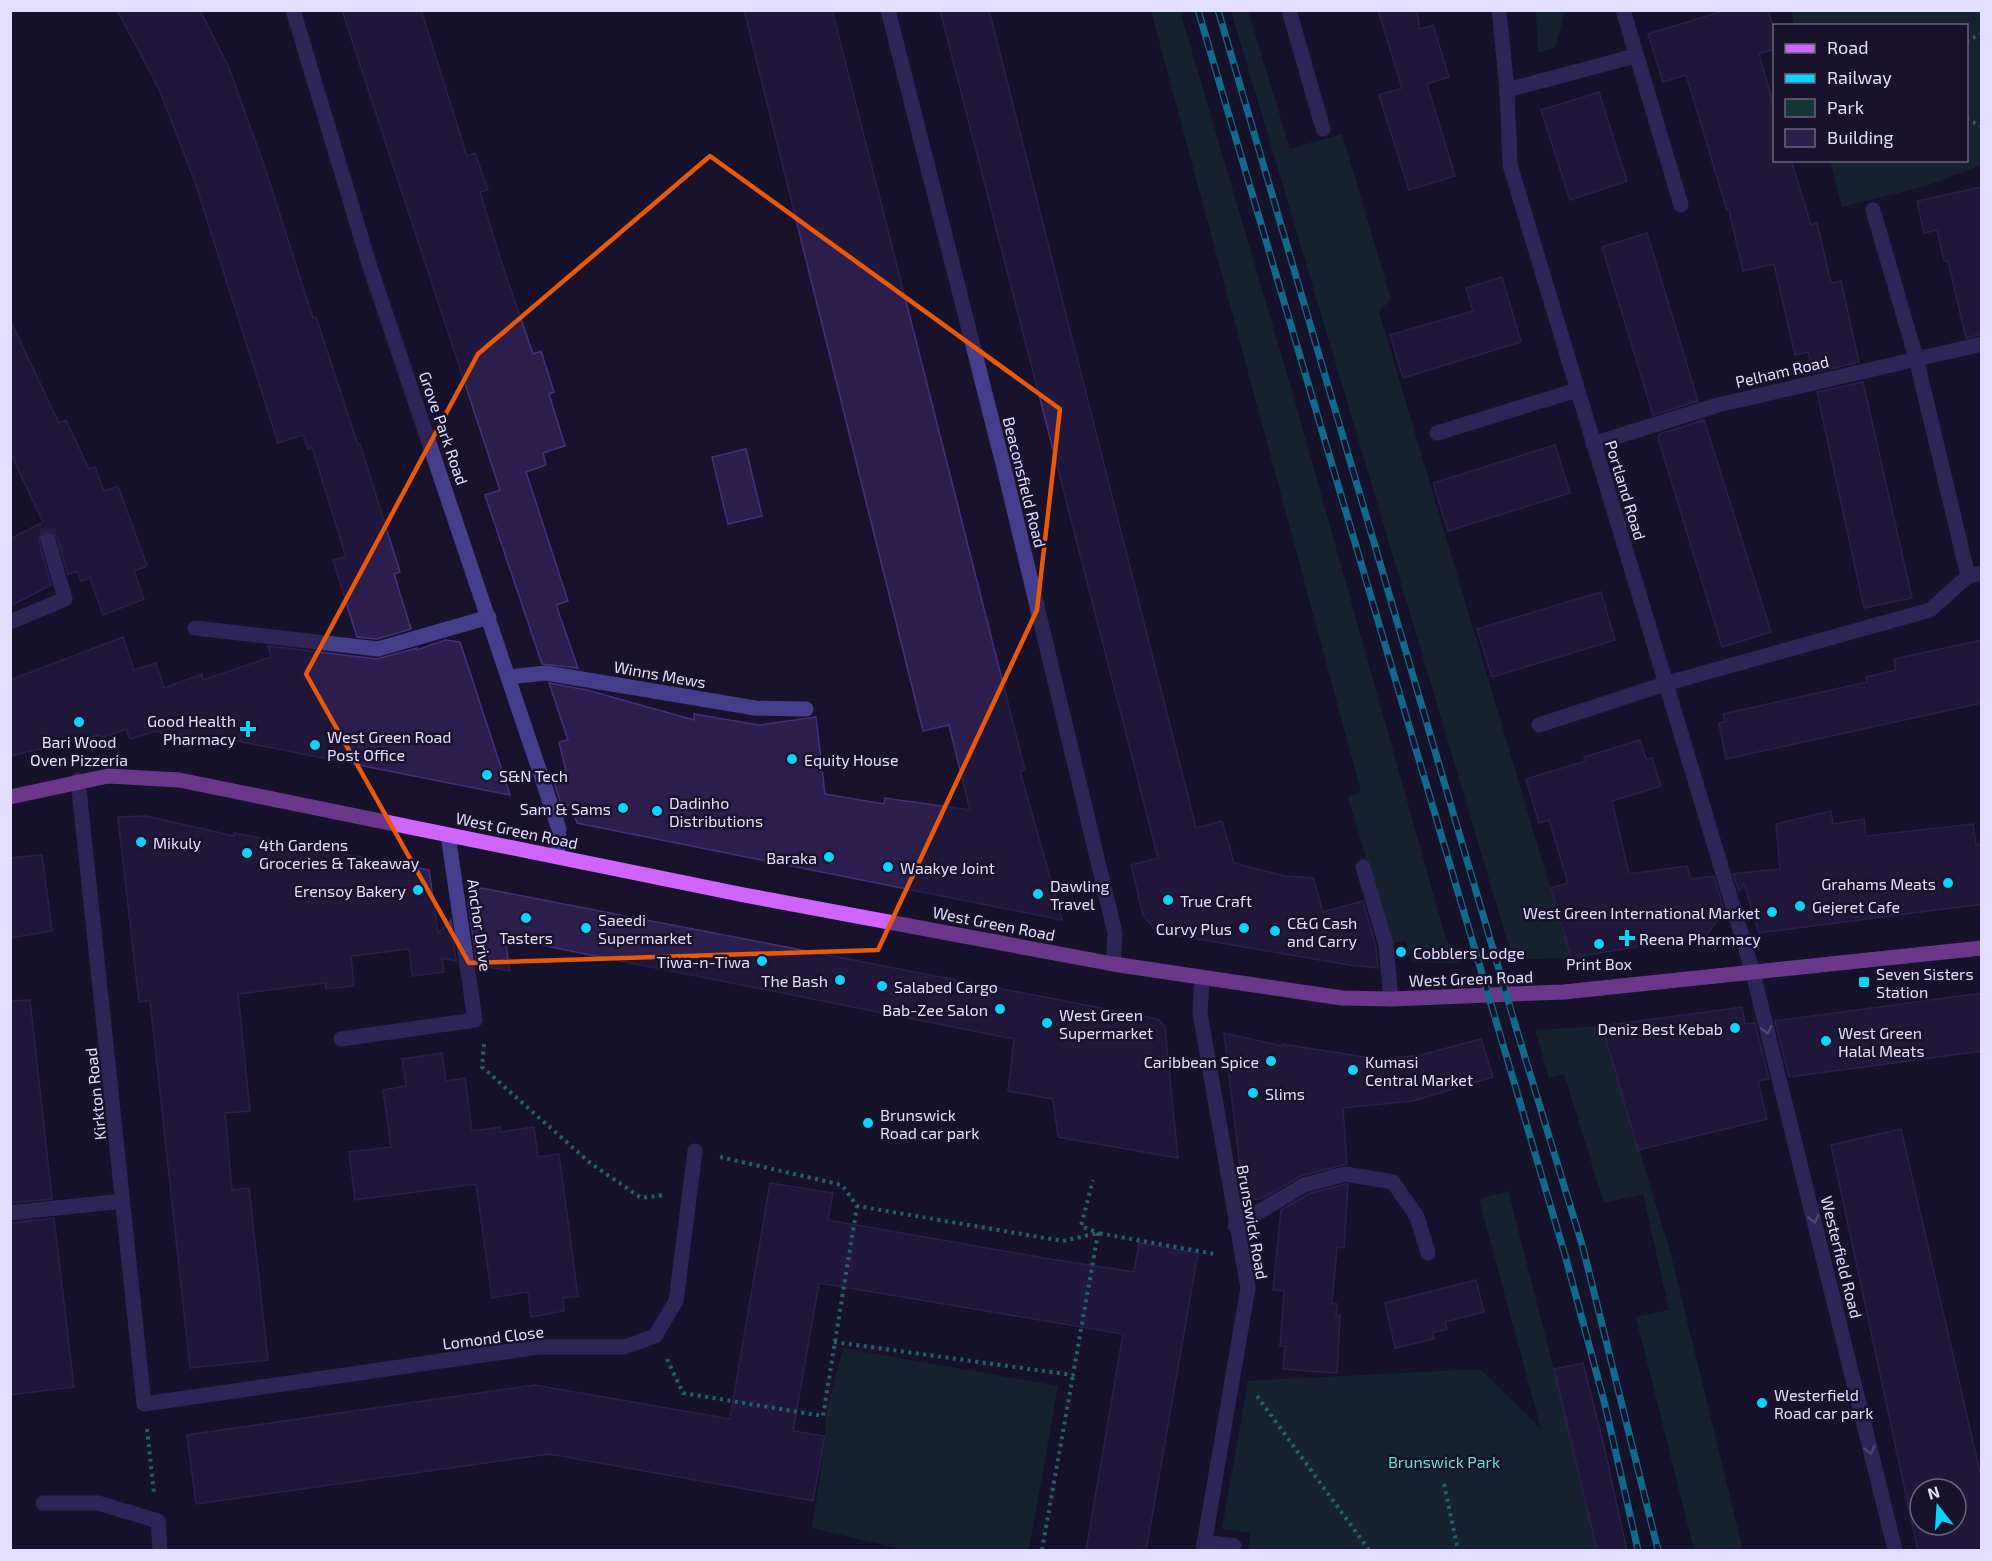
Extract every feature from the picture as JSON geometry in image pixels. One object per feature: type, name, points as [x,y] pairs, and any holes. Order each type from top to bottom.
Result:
[{"type":"main road","name":"West Green Road","points":[[10,797],[78,780],[108,776],[179,780],[557,857],[1113,964],[1342,998],[1391,999],[1564,992],[1982,948]]},
{"type":"street","name":"Grove Park Road","points":[[293,10],[370,267],[559,829],[557,857]]},
{"type":"street","name":"Beaconsfield Road","points":[[888,10],[1008,484],[1115,933],[1113,964]]},
{"type":"street","points":[[1289,10],[1323,129]]},
{"type":"street","name":"Portland Road","points":[[1499,10],[1507,90],[1510,165],[1593,444],[1668,683],[1753,973]]},
{"type":"street","points":[[1623,10],[1681,205]]},
{"type":"street","points":[[1507,90],[1635,56]]},
{"type":"street","points":[[1539,725],[1668,683],[1930,610],[1975,575],[1873,210]]},
{"type":"street","name":"Pelham Road","points":[[1593,444],[1718,405],[1982,344]]},
{"type":"street","points":[[1437,433],[1577,390]]},
{"type":"street","points":[[10,622],[64,599],[48,540]]},
{"type":"street","points":[[195,628],[378,649],[489,617]]},
{"type":"street","name":"Winns Mews","points":[[508,677],[546,673],[755,708],[806,710]]},
{"type":"street","name":"Kirkton Road","points":[[78,780],[115,1105],[144,1404]]},
{"type":"street","name":"Anchor Drive","points":[[340,1039],[475,1020],[448,835]]},
{"type":"street","points":[[1363,867],[1386,945],[1391,999]]},
{"type":"street","name":"Westerfield Road","points":[[1753,973],[1895,1551]]},
{"type":"street","name":"Brunswick Road","points":[[1202,979],[1200,1013],[1235,1226],[1248,1288],[1203,1546],[1234,1546]]},
{"type":"street","points":[[655,1336],[676,1301],[695,1151]]},
{"type":"street","points":[[1235,1226],[1304,1185],[1345,1174],[1393,1182],[1417,1217],[1428,1252]]},
{"type":"street","points":[[10,1214],[123,1202]]},
{"type":"street","name":"Lomond Close","points":[[144,1404],[538,1347],[624,1347],[655,1336]]},
{"type":"street","points":[[43,1503],[98,1503],[158,1521],[160,1551]]},
{"type":"path","points":[[1968,40],[1982,34]]},
{"type":"path","points":[[1968,120],[1982,126]]},
{"type":"path","points":[[485,1036],[482,1067],[589,1162],[641,1198],[689,1192]]},
{"type":"path","points":[[695,1151],[842,1185],[857,1206],[1064,1242],[1098,1233]]},
{"type":"path","points":[[1093,1180],[1081,1226],[1098,1233],[1242,1258]]},
{"type":"path","points":[[655,1336],[683,1393],[823,1416],[857,1206]]},
{"type":"path","points":[[1042,1551],[1098,1233]]},
{"type":"path","points":[[834,1342],[1073,1375]]},
{"type":"path","points":[[1231,1385],[1254,1392],[1369,1551]]},
{"type":"path","points":[[144,1404],[158,1521]]},
{"type":"path","points":[[1444,1484],[1458,1551]]},
{"type":"highlighted area","points":[[710,156],[1060,409],[1037,610],[878,950],[469,963],[306,674],[478,354]]},
{"type":"green space","points":[[1151,11],[1180,11],[1294,398],[1445,936],[1460,963],[1412,962],[1406,940],[1392,944],[1348,797],[1361,792]]},
{"type":"green space","points":[[1231,11],[1248,11],[1290,149],[1342,134],[1391,299],[1379,312],[1571,958],[1513,960]]},
{"type":"green space","points":[[1536,11],[1565,11],[1555,47],[1538,53]]},
{"type":"green space","points":[[1791,11],[1981,11],[1981,165],[1926,186],[1842,207],[1830,162],[1968,162],[1968,24],[1795,24]]},
{"type":"green space","points":[[1602,1026],[1671,1255],[1743,1550],[1694,1550],[1636,1317],[1669,1310],[1643,1194],[1604,1203],[1564,1074],[1549,1078],[1535,1030]]},
{"type":"green space","name":"Brunswick Park","points":[[1508,1191],[1554,1369],[1597,1550],[1248,1550],[1251,1533],[1222,1529],[1248,1381],[1480,1369],[1541,1429],[1479,1199]]},
{"type":"green space","points":[[843,1348],[1058,1386],[1029,1550],[905,1550],[812,1528],[826,1437],[825,1418]]},
{"type":"building","points":[[117,10],[200,10],[229,68],[265,168],[313,318],[316,317],[358,445],[360,444],[400,572],[394,574],[411,629],[377,639],[357,637],[333,560],[346,557],[312,447],[308,449],[303,435],[278,443],[195,182],[159,89]]},
{"type":"building","points":[[342,10],[421,10],[467,156],[475,153],[488,190],[480,192],[502,264],[533,354],[541,351],[554,392],[549,394],[565,446],[543,453],[546,465],[526,472],[568,601],[556,605],[578,668],[542,664],[485,495],[500,490]]},
{"type":"building","points":[[744,10],[832,10],[1025,770],[1020,771],[1062,920],[577,823],[571,806],[561,804],[554,782],[567,775],[559,742],[568,740],[549,683],[587,690],[694,720],[694,714],[758,725],[816,717],[825,794],[884,804],[885,798],[970,810],[949,725],[923,731]]},
{"type":"building","points":[[940,10],[989,10],[1196,828],[1222,821],[1234,863],[1285,876],[1313,878],[1323,912],[1363,901],[1376,947],[1378,968],[1157,932],[1143,915],[1131,865],[1158,858]]},
{"type":"building","points":[[1378,10],[1417,10],[1420,29],[1433,25],[1449,77],[1427,84],[1455,176],[1409,190],[1379,95],[1402,88]]},
{"type":"building","points":[[1726,10],[1768,10],[1773,27],[1773,49],[1759,54],[1773,103],[1773,162],[1792,162],[1811,225],[1817,223],[1831,283],[1841,281],[1859,362],[1813,373],[1808,352],[1795,355],[1774,264],[1743,271],[1729,210],[1727,210],[1686,75],[1663,82],[1648,34]]},
{"type":"building","points":[[1599,92],[1627,181],[1570,200],[1541,110]]},
{"type":"building","points":[[1982,187],[1982,334],[1966,338],[1948,261],[1944,261],[1937,230],[1924,233],[1917,201]]},
{"type":"building","points":[[1647,233],[1698,401],[1653,415],[1602,247]]},
{"type":"building","points":[[1502,277],[1521,342],[1403,378],[1390,335],[1473,311],[1466,288]]},
{"type":"building","points":[[10,320],[59,423],[66,420],[89,469],[95,467],[104,491],[118,486],[147,566],[134,571],[144,599],[103,615],[90,578],[81,581],[77,571],[68,575],[57,537],[51,531],[46,531],[41,534],[39,542],[51,585],[10,606],[10,539],[43,522],[10,452]]},
{"type":"building","points":[[1863,382],[1912,598],[1864,608],[1817,392]]},
{"type":"building","points":[[1704,420],[1771,632],[1722,647],[1658,438],[1659,434]]},
{"type":"building","points":[[1555,445],[1570,493],[1448,531],[1433,483]]},
{"type":"building","points":[[746,449],[762,516],[728,524],[712,457]]},
{"type":"building","points":[[1601,592],[1615,640],[1492,677],[1477,629]]},
{"type":"building","points":[[123,637],[134,670],[156,663],[164,688],[202,674],[203,680],[271,657],[268,646],[377,659],[417,648],[417,650],[445,640],[460,642],[510,795],[212,736],[203,739],[179,734],[174,737],[156,731],[130,739],[126,729],[101,738],[100,735],[10,756],[10,680]]},
{"type":"building","points":[[1982,640],[1982,703],[1726,759],[1719,723],[1725,721],[1723,714],[1867,682],[1866,677],[1896,670],[1894,659]]},
{"type":"building","points":[[1640,740],[1646,759],[1652,758],[1661,786],[1612,801],[1629,874],[1687,866],[1691,879],[1714,876],[1724,911],[1703,940],[1646,945],[1571,958],[1551,888],[1568,883],[1549,820],[1539,823],[1526,779],[1585,761],[1584,757]]},
{"type":"building","points":[[1831,811],[1833,824],[1864,819],[1866,836],[1973,824],[1976,845],[1982,844],[1982,904],[1759,933],[1744,884],[1739,891],[1733,874],[1780,869],[1776,824]]},
{"type":"building","points":[[146,816],[234,836],[234,833],[429,870],[438,933],[451,920],[456,961],[442,958],[444,972],[412,976],[409,949],[351,956],[354,986],[326,989],[325,983],[238,994],[250,1111],[225,1113],[232,1190],[249,1188],[268,1360],[190,1368],[150,1000],[139,1002],[118,817]]},
{"type":"building","points":[[42,855],[52,931],[10,938],[10,858]]},
{"type":"building","points":[[481,888],[1158,1019],[1165,1027],[1178,1158],[1058,1137],[1053,1099],[1008,1091],[1014,1039],[505,938],[510,971],[477,965],[468,902]]},
{"type":"building","points":[[1982,993],[1982,1051],[1789,1077],[1775,1021]]},
{"type":"building","points":[[30,1000],[52,1199],[10,1203],[10,1001]]},
{"type":"building","points":[[1742,1007],[1745,1024],[1755,1023],[1769,1079],[1758,1081],[1767,1119],[1638,1150],[1602,1026]]},
{"type":"building","points":[[1224,1033],[1282,1046],[1282,1044],[1364,1057],[1364,1061],[1421,1055],[1481,1039],[1493,1077],[1413,1101],[1343,1108],[1347,1164],[1301,1176],[1261,1199],[1244,1200]]},
{"type":"building","points":[[442,1053],[446,1081],[465,1078],[472,1131],[500,1127],[500,1132],[534,1127],[538,1157],[559,1154],[578,1296],[563,1298],[564,1311],[531,1317],[528,1292],[492,1298],[476,1184],[355,1200],[349,1152],[391,1147],[383,1090],[406,1086],[402,1059]]},
{"type":"building","points":[[1901,1129],[1982,1481],[1982,1551],[1918,1551],[1915,1537],[1968,1537],[1968,1477],[1908,1477],[1908,1504],[1831,1145]]},
{"type":"building","points":[[770,1183],[833,1193],[828,1220],[1044,1258],[1134,1272],[1139,1243],[1198,1253],[1146,1551],[1086,1551],[1123,1334],[819,1283],[793,1431],[825,1436],[813,1501],[549,1454],[196,1504],[187,1435],[535,1385],[730,1419]]},
{"type":"building","points":[[1348,1184],[1344,1248],[1337,1247],[1332,1304],[1337,1304],[1336,1316],[1340,1315],[1337,1373],[1283,1369],[1285,1346],[1280,1346],[1284,1291],[1273,1290],[1281,1210],[1308,1194]]},
{"type":"building","points":[[54,1218],[74,1387],[10,1395],[10,1223]]},
{"type":"building","points":[[1476,1280],[1484,1312],[1445,1322],[1447,1329],[1432,1333],[1434,1339],[1395,1348],[1385,1303]]},
{"type":"building","points":[[1583,1363],[1627,1551],[1597,1551],[1554,1369]]},
{"type":"railway","points":[[1198,10],[1565,1255],[1605,1405],[1638,1550]]},
{"type":"railway","points":[[1218,10],[1517,1031],[1583,1248],[1658,1550]]},
{"type":"place","name":"Bari Wood Oven Pizzeria","points":[[79,722]]},
{"type":"place","name":"Good Health Pharmacy","points":[[248,729]]},
{"type":"place","name":"West Green Road Post Office","points":[[315,745]]},
{"type":"place","name":"Equity House","points":[[792,759]]},
{"type":"place","name":"S&N Tech","points":[[487,775]]},
{"type":"place","name":"Sam & Sams","points":[[623,808]]},
{"type":"place","name":"Dadinho Distributions","points":[[657,811]]},
{"type":"place","name":"Mikuly","points":[[141,842]]},
{"type":"place","name":"4th Gardens Groceries & Takeaway","points":[[247,853]]},
{"type":"place","name":"Baraka","points":[[829,857]]},
{"type":"place","name":"Waakye Joint","points":[[888,867]]},
{"type":"place","name":"Grahams Meats","points":[[1948,883]]},
{"type":"place","name":"Erensoy Bakery","points":[[418,890]]},
{"type":"place","name":"Dawling Travel","points":[[1038,894]]},
{"type":"place","name":"True Craft","points":[[1168,900]]},
{"type":"place","name":"Gejeret Cafe","points":[[1800,906]]},
{"type":"place","name":"West Green International Market","points":[[1772,912]]},
{"type":"place","name":"Tasters","points":[[526,918]]},
{"type":"place","name":"Saeedi Supermarket","points":[[586,928]]},
{"type":"place","name":"Curvy Plus","points":[[1244,928]]},
{"type":"place","name":"C&G Cash and Carry","points":[[1275,931]]},
{"type":"place","name":"Reena Pharmacy","points":[[1627,938]]},
{"type":"place","name":"Print Box","points":[[1599,944]]},
{"type":"place","name":"Cobblers Lodge","points":[[1401,952]]},
{"type":"place","name":"Tiwa-n-Tiwa","points":[[762,961]]},
{"type":"place","name":"The Bash","points":[[840,980]]},
{"type":"place","name":"Seven Sisters Station","points":[[1864,982]]},
{"type":"place","name":"Salabed Cargo","points":[[882,986]]},
{"type":"place","name":"Bab-Zee Salon","points":[[1000,1009]]},
{"type":"place","name":"West Green Supermarket","points":[[1047,1023]]},
{"type":"place","name":"Deniz Best Kebab","points":[[1735,1028]]},
{"type":"place","name":"West Green Halal Meats","points":[[1826,1041]]},
{"type":"place","name":"Caribbean Spice","points":[[1271,1061]]},
{"type":"place","name":"Kumasi Central Market","points":[[1353,1070]]},
{"type":"place","name":"Slims","points":[[1253,1093]]},
{"type":"place","name":"Brunswick Road car park","points":[[868,1123]]},
{"type":"place","name":"Westerfield Road car park","points":[[1762,1403]]}]
